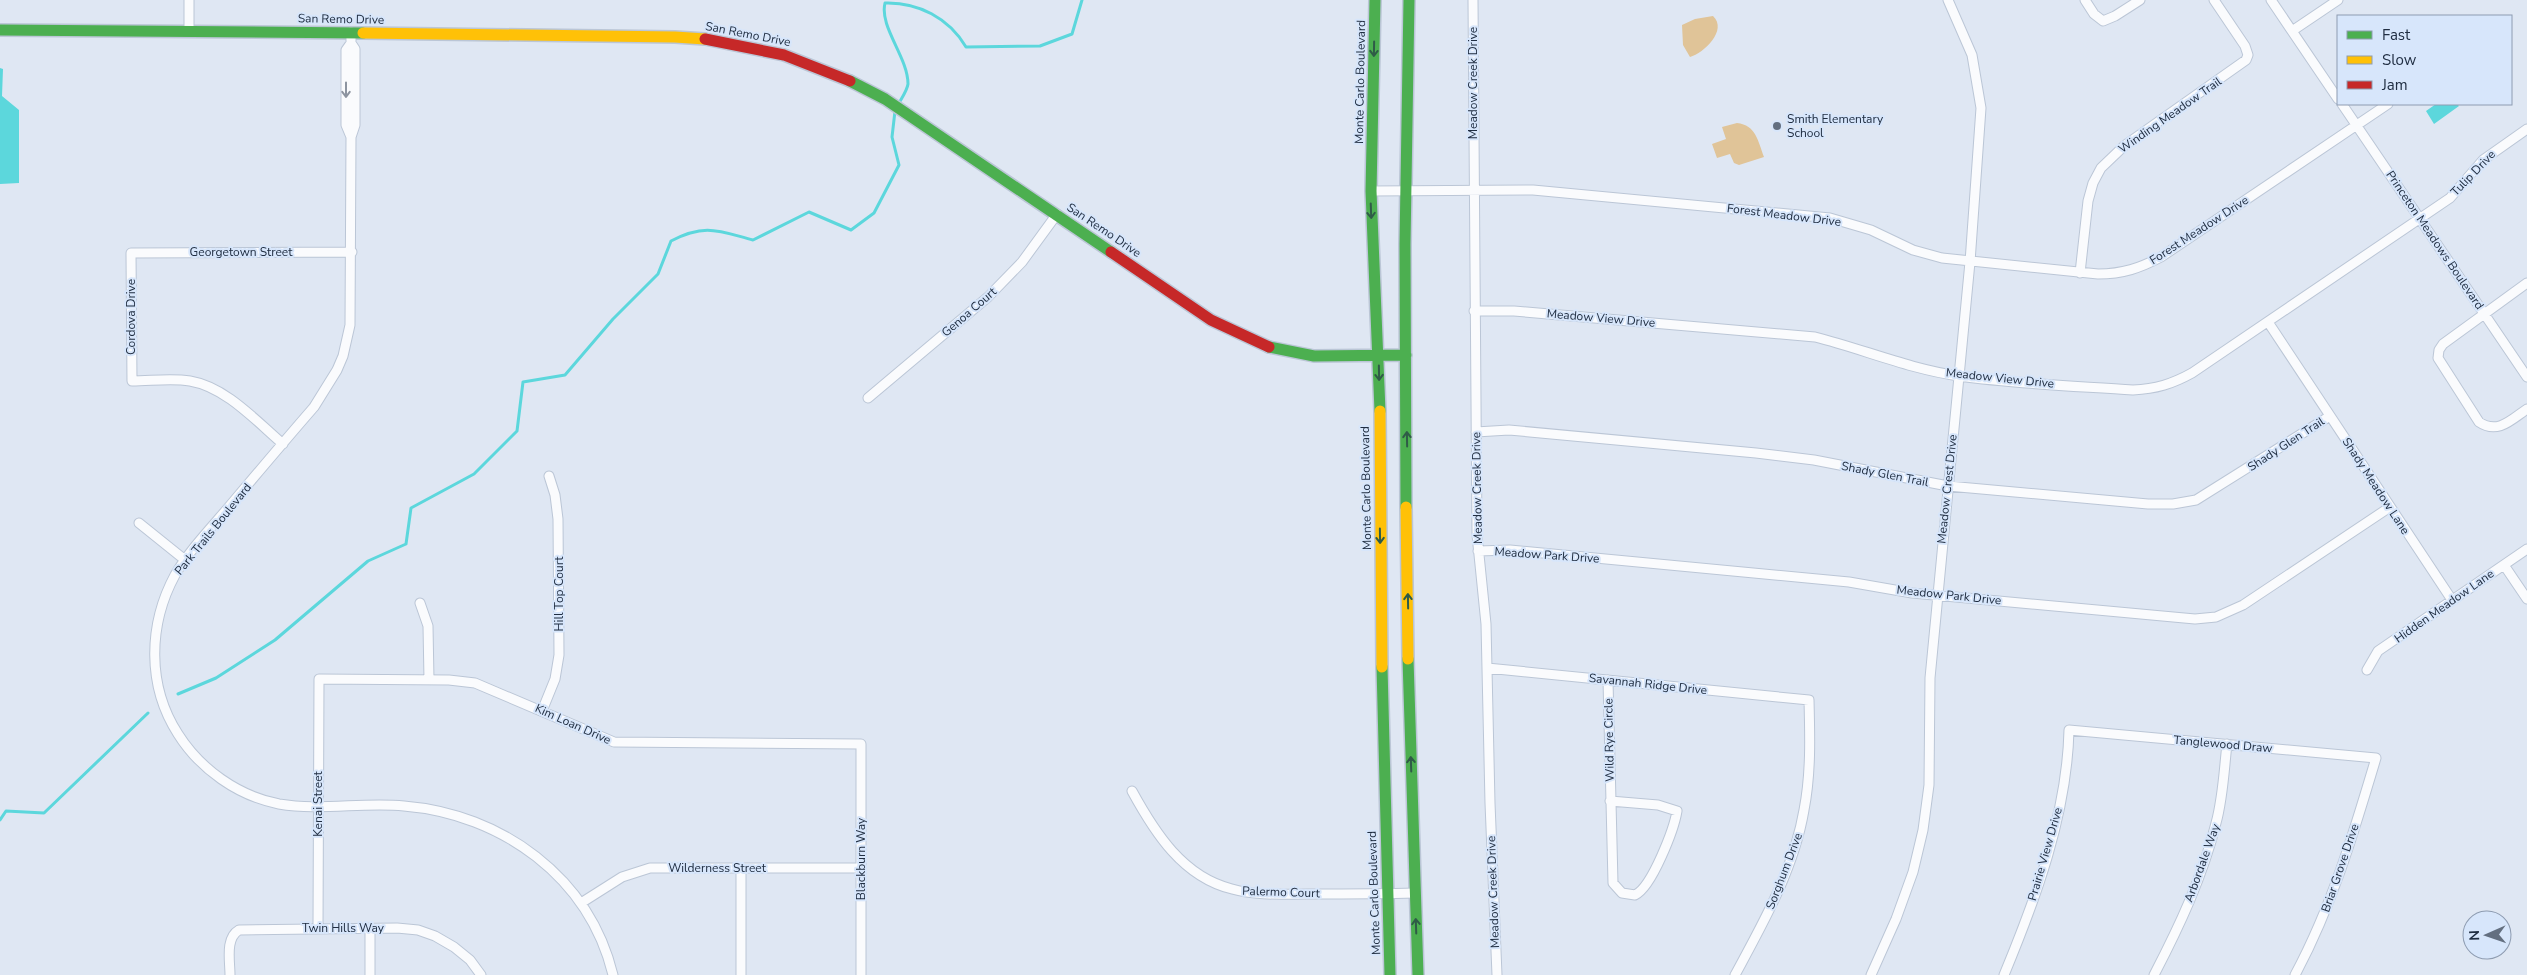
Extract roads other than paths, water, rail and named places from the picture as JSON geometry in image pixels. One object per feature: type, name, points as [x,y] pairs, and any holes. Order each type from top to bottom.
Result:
[{"type":"main road","name":"Monte Carlo Boulevard","points":[[1375,0],[1371,191],[1378,355],[1382,756],[1390,975]]},
{"type":"main road","points":[[1409,0],[1404,191],[1409,683],[1418,975]]},
{"type":"main road","name":"San Remo Drive","points":[[0,30],[189,30],[351,38],[645,36],[710,40],[754,47],[806,61],[848,78],[885,99],[1212,320],[1253,341],[1288,353],[1406,355]]},
{"type":"street","points":[[189,0],[189,30]]},
{"type":"street","name":"Meadow Creek Drive","points":[[1473,0],[1474,311],[1478,551],[1486,624],[1490,803],[1497,975]]},
{"type":"street","name":"Meadow Crest Drive","points":[[1871,975],[1907,892],[1924,824],[1929,774],[1929,705],[1937,595],[1970,262],[1981,108],[1972,55],[1948,0]]},
{"type":"street","points":[[2085,0],[2094,14],[2103,21],[2115,16],[2140,0]]},
{"type":"street","name":"Winding Meadow Trail","points":[[2080,272],[2090,192],[2101,168],[2124,146],[2246,60],[2248,55],[2245,46],[2214,0]]},
{"type":"street","points":[[2271,0],[2337,98]]},
{"type":"street","points":[[2292,30],[2338,0]]},
{"type":"street","name":"Park Trails Boulevard","points":[[351,38],[355,50],[355,125],[351,137],[352,252],[350,325],[343,356],[330,384],[283,444],[185,560],[176,574],[161,608],[154,643],[154,659],[159,694],[174,729],[196,758],[235,787],[277,804],[402,806],[436,809],[474,820],[508,837],[547,864],[567,884],[581,903],[601,938],[613,975]]},
{"type":"street","name":"Princeton Meadows Boulevard","points":[[2343,105],[2527,377]]},
{"type":"street","name":"Forest Meadow Drive","points":[[1371,191],[1547,190],[1830,218],[1870,230],[1922,253],[1970,262],[2118,274],[2145,266],[2386,105]]},
{"type":"street","name":"Tulip Drive","points":[[2420,218],[2456,192],[2474,169],[2492,152],[2527,129]]},
{"type":"street","name":"Genoa Court","points":[[868,398],[988,297],[1022,262],[1057,214]]},
{"type":"street","name":"Meadow View Drive","points":[[1474,311],[1514,311],[1816,337],[1859,348],[1904,364],[1958,376],[2154,390],[2192,373],[2420,218]]},
{"type":"street","name":"Georgetown Street","points":[[131,253],[352,252]]},
{"type":"street","name":"Cordova Drive","points":[[131,253],[132,381],[190,381],[210,387],[230,400],[283,444]]},
{"type":"street","points":[[2527,283],[2484,313],[2438,350],[2441,366],[2480,422],[2486,426],[2501,427],[2527,409]]},
{"type":"street","name":"Shady Meadow Lane","points":[[2268,322],[2452,600]]},
{"type":"street","name":"Shady Glen Trail","points":[[1476,432],[1508,430],[1756,453],[1814,460],[1948,486],[2148,504],[2173,504],[2196,500],[2330,416]]},
{"type":"street","name":"Hill Top Court","points":[[542,711],[555,679],[559,655],[558,519],[555,496],[549,476]]},
{"type":"street","name":"Meadow Park Drive","points":[[1478,551],[1510,550],[1829,580],[1937,595],[2183,619],[2216,616],[2250,601],[2390,507]]},
{"type":"street","points":[[139,524],[185,560]]},
{"type":"street","name":"Hidden Meadow Lane","points":[[2367,670],[2378,651],[2527,549]]},
{"type":"street","points":[[2504,564],[2527,599]]},
{"type":"street","points":[[420,603],[428,626],[429,680]]},
{"type":"street","name":"Savannah Ridge Drive","points":[[1487,668],[1809,700]]},
{"type":"street","name":"Kim Loan Drive","points":[[319,679],[429,680],[476,683],[592,735],[614,742],[861,744]]},
{"type":"street","name":"Kenai Street","points":[[318,928],[319,679]]},
{"type":"street","name":"Wild Rye Circle","points":[[1608,680],[1610,801],[1613,883],[1622,893],[1635,895],[1646,885],[1672,832],[1677,811],[1658,805],[1610,801]]},
{"type":"street","name":"Sorghum Drive","points":[[1735,975],[1777,893],[1800,832],[1809,767],[1809,700]]},
{"type":"street","name":"Tanglewood Draw","points":[[2069,730],[2376,758]]},
{"type":"street","name":"Prairie View Drive","points":[[2004,975],[2036,890],[2053,829],[2065,780],[2069,730]]},
{"type":"street","name":"Blackburn Way","points":[[861,744],[861,975]]},
{"type":"street","name":"Arbordale Way","points":[[2154,975],[2189,900],[2211,842],[2219,810],[2227,744]]},
{"type":"street","name":"Briar Grove Drive","points":[[2295,975],[2324,916],[2339,876],[2376,758]]},
{"type":"street","name":"Palermo Court","points":[[1132,791],[1151,826],[1176,855],[1193,870],[1222,886],[1240,891],[1274,894],[1415,893]]},
{"type":"street","name":"Wilderness Street","points":[[581,903],[622,877],[650,868],[861,868]]},
{"type":"street","points":[[741,868],[741,975]]},
{"type":"street","name":"Twin Hills Way","points":[[230,975],[230,942],[234,932],[239,930],[318,928],[398,928],[426,932],[445,940],[462,953],[481,975]]},
{"type":"street","points":[[370,928],[370,975]]},
{"type":"water","points":[[0,68],[3,69],[2,96],[19,110],[19,183],[0,184]]},
{"type":"water","points":[[2435,105],[2459,106],[2434,124],[2426,111]]},
{"type":"waterway","points":[[898,105],[908,84],[907,74],[886,22],[885,3],[909,5],[932,14],[951,28],[966,47],[1040,46],[1072,34],[1082,0]]},
{"type":"waterway","points":[[178,694],[216,678],[275,640],[368,561],[406,544],[411,508],[474,474],[517,431],[523,382],[565,375],[613,319],[658,274],[671,241],[683,235],[703,230],[712,230],[753,240],[809,212],[851,230],[874,213],[899,165],[892,137],[895,111]]},
{"type":"waterway","points":[[0,820],[6,811],[44,813],[148,713]]},
{"type":"place","name":"Smith Elementary School","points":[[1777,126]]}]
